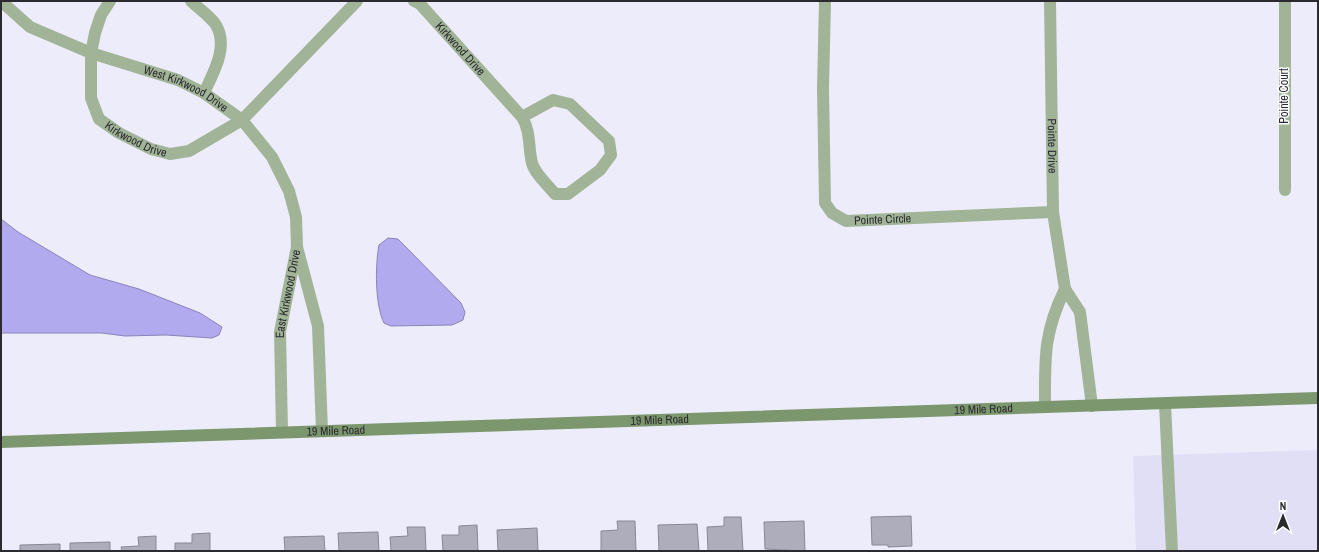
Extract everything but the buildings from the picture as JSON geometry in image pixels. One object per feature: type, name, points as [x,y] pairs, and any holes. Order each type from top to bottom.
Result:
[{"type":"street","name":"West Kirkwood Drive","points":[[1,1],[30,27],[91,53],[178,80],[204,93],[242,120],[272,158],[288,191],[296,217],[297,247]]},
{"type":"street","name":"Kirkwood Drive","points":[[110,1],[99,21],[91,53],[92,98],[99,119],[119,134],[151,149],[170,154],[189,151],[242,120]]},
{"type":"street","points":[[192,1],[215,24],[221,35],[221,47],[217,64],[204,93]]},
{"type":"street","points":[[242,120],[357,1]]},
{"type":"street","name":"Kirkwood Drive","points":[[414,1],[420,4],[504,99],[522,117]]},
{"type":"street","name":"Pointe Circle","points":[[825,1],[823,89],[825,203],[832,213],[846,221],[1053,212]]},
{"type":"street","name":"Pointe Drive","points":[[1050,1],[1053,212],[1065,289],[1080,312],[1092,406]]},
{"type":"street","name":"Pointe Court","points":[[1284,190],[1285,1]]},
{"type":"street","points":[[553,100],[570,104],[609,141],[611,155],[600,170],[568,194],[555,194],[533,165],[529,147],[529,132],[522,117],[553,100]]},
{"type":"street","name":"East Kirkwood Drive","points":[[297,247],[318,326],[322,431]]},
{"type":"street","name":"East Kirkwood Drive","points":[[282,432],[280,332],[297,247]]},
{"type":"street","points":[[1045,407],[1047,341],[1054,313],[1065,289]]},
{"type":"street","name":"19 Mile Road","points":[[1,442],[1318,398]]},
{"type":"street","points":[[1165,404],[1172,551]]},
{"type":"shaded area","points":[[1,219],[18,232],[90,275],[139,289],[200,313],[222,327],[219,335],[212,338],[166,335],[125,336],[102,333],[1,333]]},
{"type":"shaded area","points":[[388,238],[398,239],[461,303],[465,312],[463,320],[452,325],[391,326],[384,323],[377,296],[377,264],[379,245]]},
{"type":"shaded area","points":[[1318,450],[1318,551],[1136,551],[1133,456]]}]
